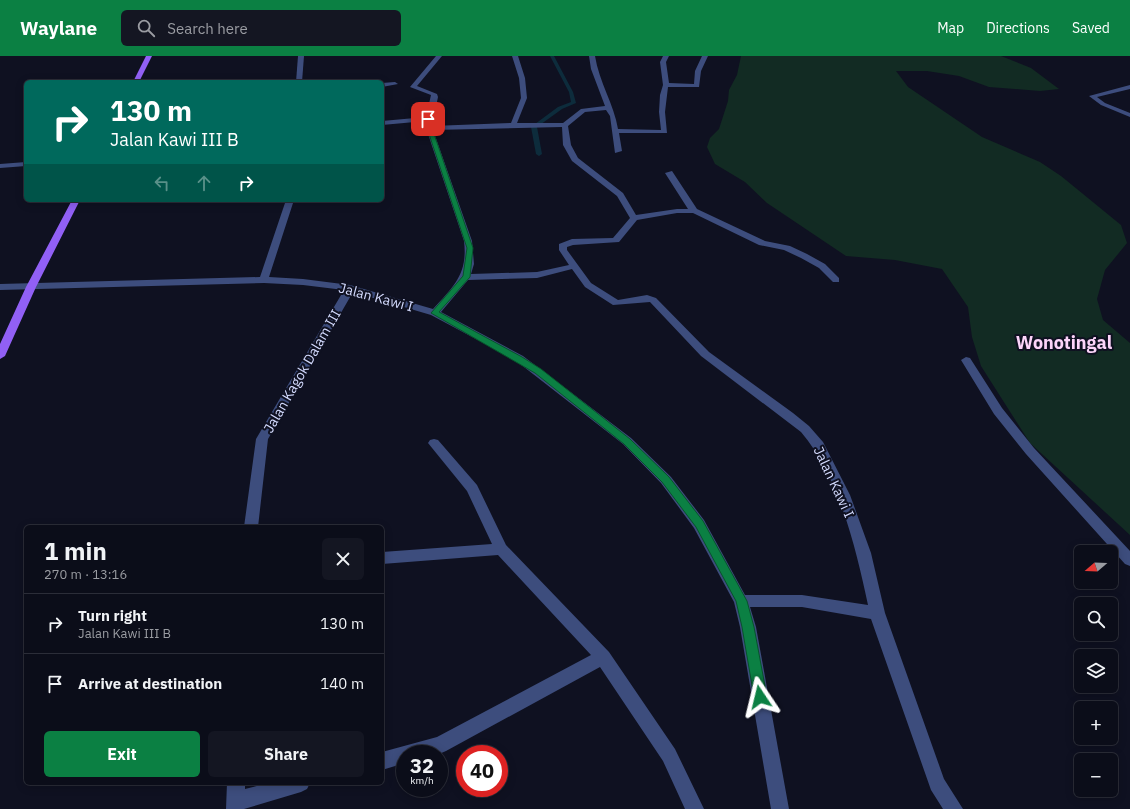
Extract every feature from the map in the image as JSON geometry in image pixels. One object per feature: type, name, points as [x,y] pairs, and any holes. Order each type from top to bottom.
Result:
[{"type":"main road","points":[[137,80],[149,56]]},
{"type":"main road","points":[[0,356],[31,287],[75,202]]},
{"type":"street","points":[[299,80],[301,56]]},
{"type":"street","points":[[435,313],[467,277],[470,256],[468,241],[429,128],[428,119],[435,97],[434,94],[413,87],[439,56]]},
{"type":"street","points":[[513,126],[524,98],[522,78],[516,56]]},
{"type":"street","points":[[592,56],[594,69],[608,107],[613,116],[618,151]]},
{"type":"street","points":[[616,131],[665,132],[662,102],[666,85],[663,62],[666,56]]},
{"type":"street","points":[[666,85],[697,86],[698,71],[705,56]]},
{"type":"street","points":[[384,84],[395,84]]},
{"type":"street","points":[[1130,87],[1092,96],[1103,104],[1130,115]]},
{"type":"street","points":[[429,128],[461,126],[565,125],[583,110],[608,107]]},
{"type":"street","points":[[384,123],[428,119]]},
{"type":"street","points":[[565,125],[567,145],[572,156],[620,195],[634,218]]},
{"type":"street","points":[[0,166],[24,164]]},
{"type":"street","points":[[669,173],[694,212]]},
{"type":"street","points":[[264,280],[289,202]]},
{"type":"street","points":[[467,277],[537,275],[574,266],[563,250],[562,246],[572,242],[616,240],[634,218],[677,211],[694,212],[762,243],[787,248],[822,266],[836,280]]},
{"type":"street","name":"Jalan Kawi I","points":[[574,266],[588,285],[616,303],[647,298],[653,300],[704,354],[789,416],[805,429],[819,445],[843,495],[864,553],[876,613],[937,784],[953,809]]},
{"type":"street","name":"Jalan Kawi I","points":[[0,287],[264,280],[350,288],[435,313],[519,358],[538,371],[627,441],[666,480],[699,524],[741,601],[748,627],[780,809]]},
{"type":"street","name":"Jalan Kagok Dalam III","points":[[251,525],[259,452],[262,439],[350,288]]},
{"type":"street","points":[[966,360],[998,411],[1030,451],[1130,560]]},
{"type":"street","points":[[434,443],[472,488],[501,548],[603,657],[669,755],[695,809]]},
{"type":"street","points":[[384,558],[501,548]]},
{"type":"street","points":[[741,601],[802,601],[876,613]]},
{"type":"street","points":[[440,745],[603,657]]},
{"type":"street","points":[[384,760],[396,757]]},
{"type":"street","points":[[236,785],[235,805],[295,785]]},
{"type":"green space","points":[[741,56],[1001,56],[1031,68],[1059,89],[1040,91],[989,87],[959,76],[927,71],[896,71],[908,87],[982,137],[1040,162],[1061,176],[1121,225],[1127,243],[1105,270],[1097,299],[1103,320],[1130,343],[1130,535],[1030,443],[981,366],[972,337],[968,307],[942,269],[895,260],[846,256],[767,203],[745,182],[715,164],[707,147],[710,138],[719,129],[728,101],[729,90],[737,75]]},
{"type":"waterway","points":[[539,154],[534,127],[560,108],[574,103],[571,92],[552,56]]},
{"type":"district","name":"Wonotingal","points":[[1064,342]]},
{"type":"route","points":[[428,119],[429,128],[470,248],[467,277],[435,313],[519,358],[556,384],[627,441],[666,480],[699,524],[741,601],[748,627],[760,697]]}]
